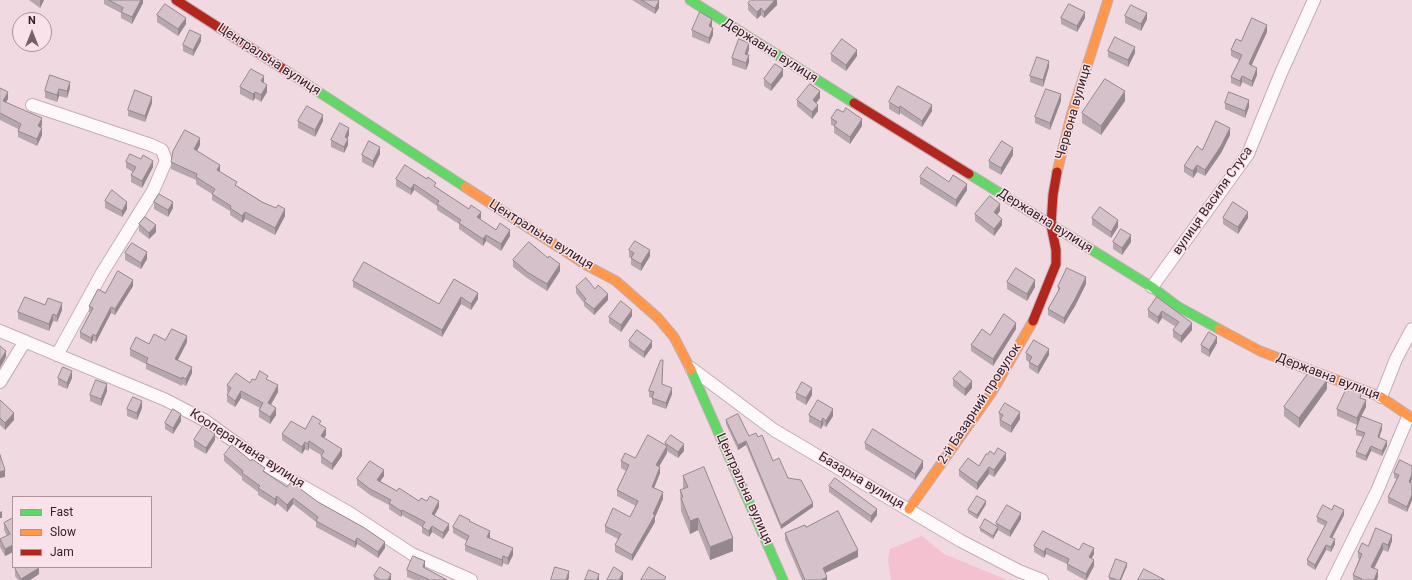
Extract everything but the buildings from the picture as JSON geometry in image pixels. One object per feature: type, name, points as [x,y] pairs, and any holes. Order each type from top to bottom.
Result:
[{"type":"street","name":"Центральна вулиця","points":[[176,0],[588,266],[616,281],[658,318],[674,336],[690,367],[783,580]]},
{"type":"street","name":"Державна вулиця","points":[[690,0],[1051,226],[1152,287],[1177,306],[1260,351],[1381,397],[1410,418]]},
{"type":"street","name":"Червона вулиця","points":[[1051,226],[1054,187],[1065,134],[1108,0]]},
{"type":"street","name":"вулиця Василя Стуса","points":[[1152,287],[1248,154],[1281,72],[1314,0]]},
{"type":"street","points":[[32,105],[151,145],[162,150],[166,160],[153,191],[102,273],[57,355]]},
{"type":"street","name":"2-й Базарний провулок","points":[[909,509],[947,458],[1012,360],[1043,298],[1056,262],[1051,226]]},
{"type":"street","points":[[1381,397],[1396,359],[1412,329]]},
{"type":"street","name":"Кооперативна вулиця","points":[[0,331],[166,400],[204,420],[272,469],[348,512],[412,554],[472,580]]},
{"type":"street","points":[[0,382],[25,341]]},
{"type":"street","name":"Базарна вулиця","points":[[690,367],[774,430],[1006,564],[1042,580]]},
{"type":"street","points":[[1333,580],[1377,491],[1410,418]]},
{"type":"shaded area","points":[[922,536],[944,554],[1007,580],[891,580],[888,560],[890,549]]},
{"type":"traffic: fast","points":[[690,0],[854,103]]},
{"type":"traffic: fast","points":[[288,72],[465,187]]},
{"type":"traffic: fast","points":[[969,174],[1152,287],[1177,306],[1219,329]]},
{"type":"traffic: fast","points":[[691,370],[783,580]]},
{"type":"traffic: slow","points":[[1057,172],[1071,116],[1108,0]]},
{"type":"traffic: slow","points":[[465,187],[588,266],[616,281],[658,318],[674,337],[691,370]]},
{"type":"traffic: slow","points":[[909,509],[992,392],[1033,321]]},
{"type":"traffic: slow","points":[[1219,329],[1260,351],[1381,397],[1412,418]]},
{"type":"traffic: jam","points":[[176,0],[288,72]]},
{"type":"traffic: jam","points":[[854,103],[969,174]]},
{"type":"traffic: jam","points":[[1033,321],[1056,264],[1056,250],[1051,225],[1053,195],[1057,172]]}]
